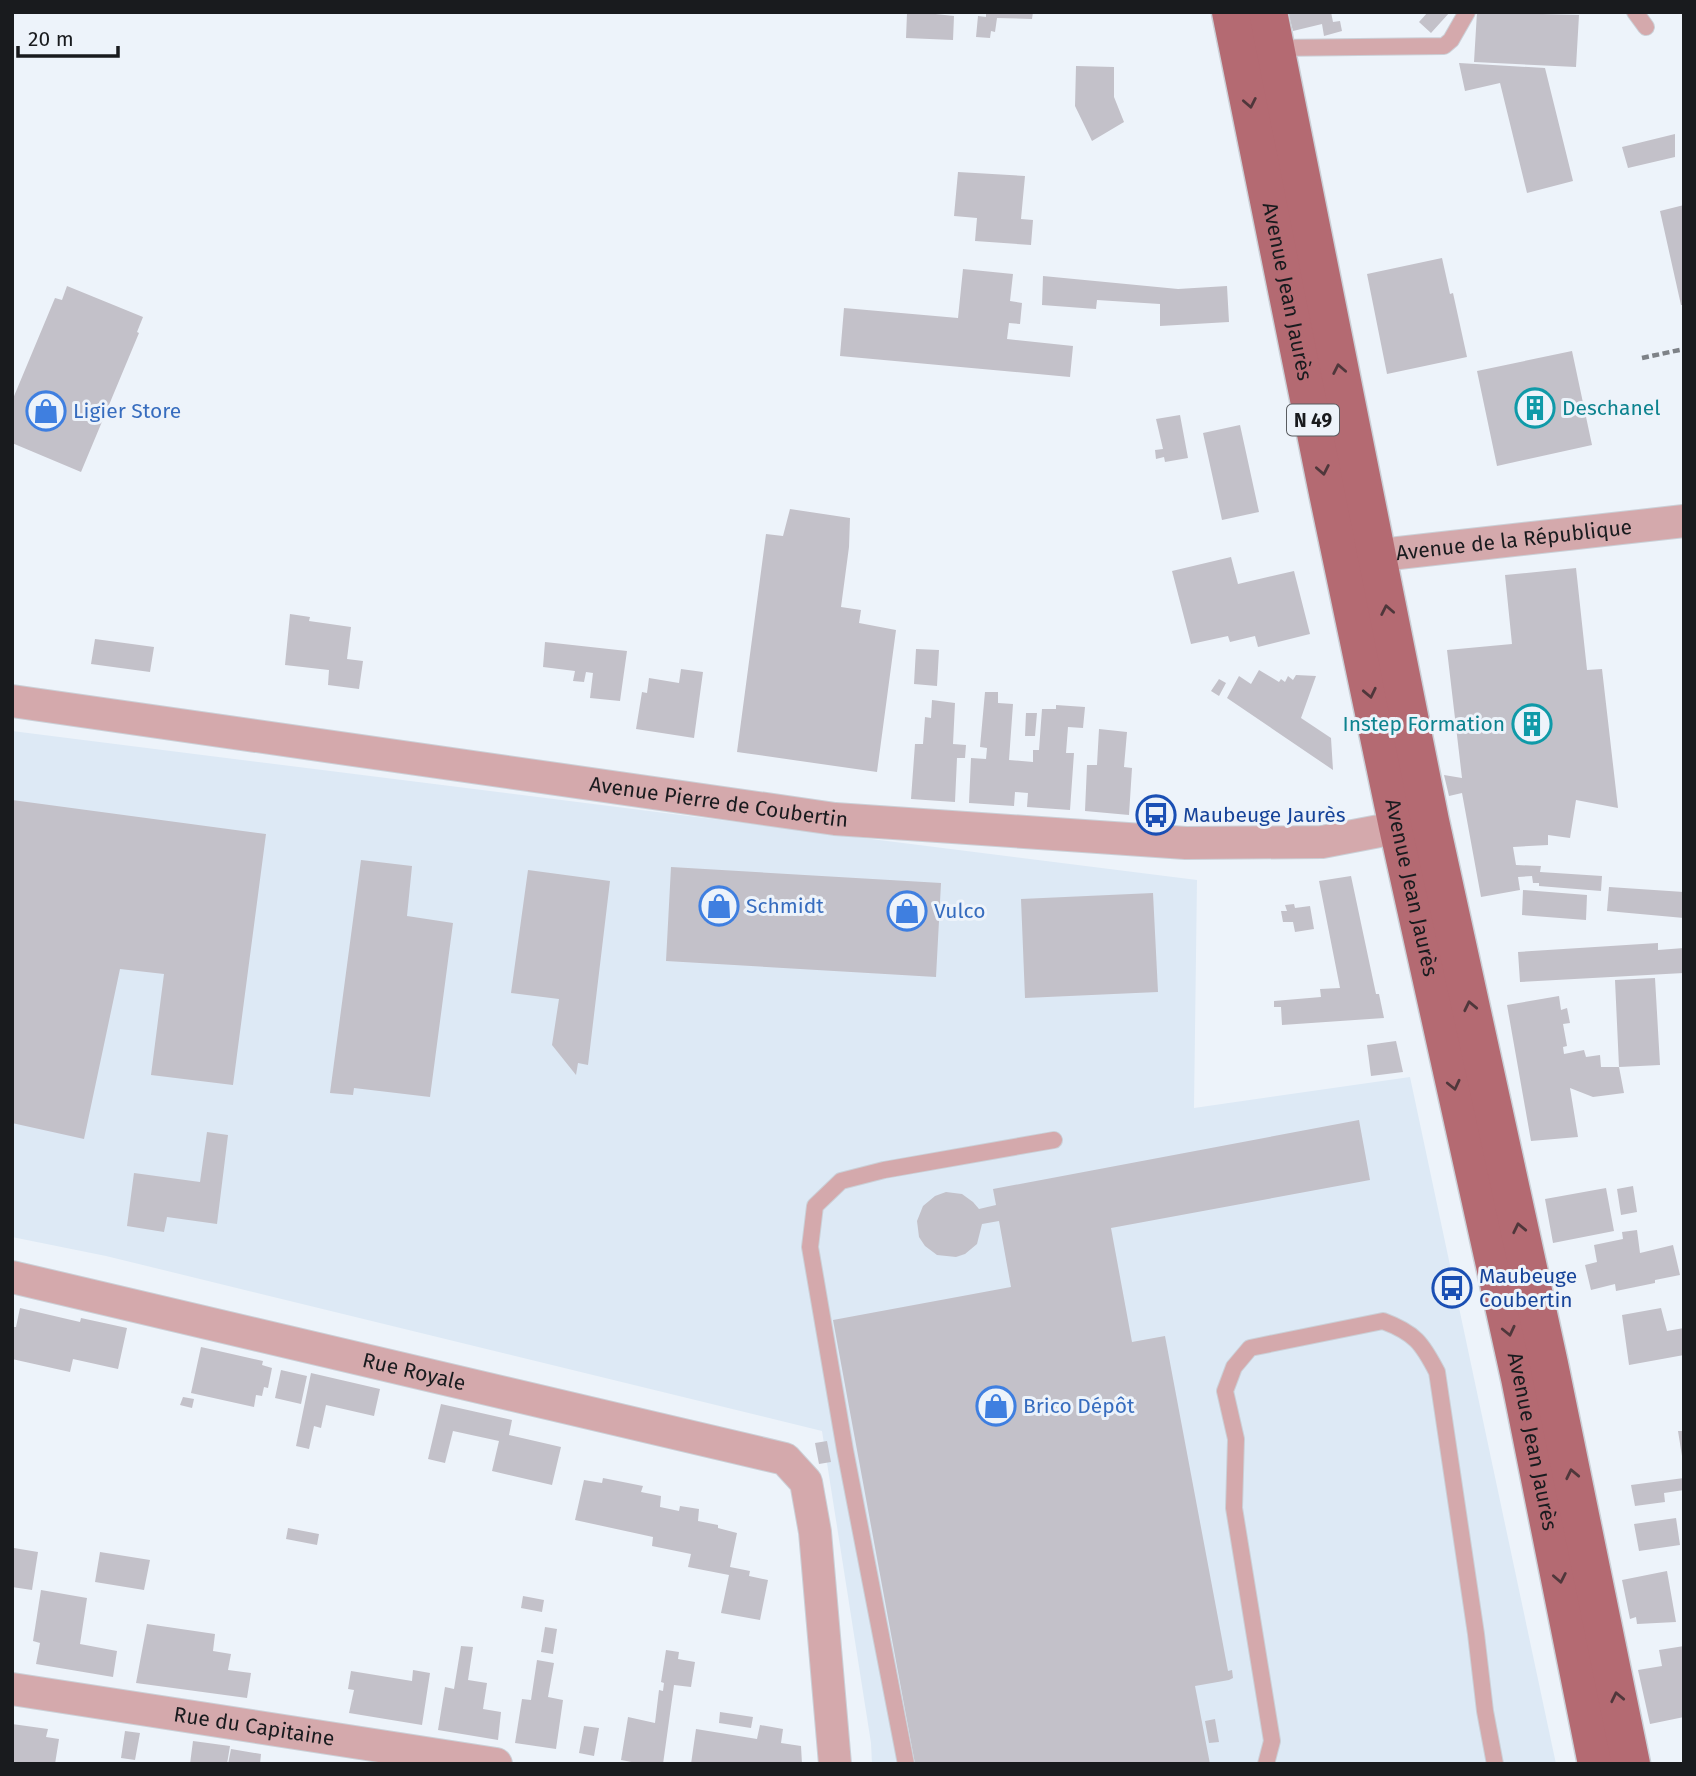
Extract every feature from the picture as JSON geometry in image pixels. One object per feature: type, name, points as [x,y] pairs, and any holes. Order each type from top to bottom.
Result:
[{"type":"main road","name":"Avenue Jean Jaurès","points":[[1231,12],[1260,42],[1597,1764]]},
{"type":"main road","name":"Avenue Jean Jaurès","points":[[1414,824],[1549,1364],[1631,1764]]},
{"type":"street","name":"Avenue de la République","points":[[1359,558],[1684,521]]},
{"type":"street","name":"Avenue Pierre de Coubertin","points":[[12,701],[835,819],[1186,843],[1322,842],[1414,824]]},
{"type":"street","name":"Rue Royale","points":[[12,1277],[785,1459],[806,1482],[815,1532],[835,1764]]},
{"type":"street","name":"Rue du Capitaine","points":[[12,1689],[496,1764]]},
{"type":"lane","points":[[1260,42],[1444,46],[1451,40],[1467,12]]},
{"type":"lane","points":[[1635,12],[1646,27]]},
{"type":"lane","points":[[905,1764],[845,1450],[810,1247],[815,1206],[841,1181],[884,1170],[1054,1140]]},
{"type":"lane","points":[[1266,1764],[1272,1741],[1234,1508],[1236,1439],[1225,1391],[1234,1367],[1250,1348],[1383,1321],[1400,1327],[1423,1346],[1437,1372],[1485,1711],[1495,1764]]},
{"type":"path","points":[[1642,358],[1684,349]]},
{"type":"shaded area","points":[[12,731],[1197,880],[1194,1108],[1410,1077],[1556,1764],[872,1764],[871,1743],[822,1431],[106,1256],[12,1237]]},
{"type":"building","points":[[986,12],[1033,12],[1032,19],[997,18],[995,32],[991,31],[990,38],[976,37],[978,16],[986,17]]},
{"type":"building","points":[[1288,12],[1331,12],[1333,22],[1340,21],[1342,31],[1324,36],[1322,24],[1293,31]]},
{"type":"building","points":[[1428,12],[1450,12],[1431,33],[1419,22]]},
{"type":"building","points":[[1477,12],[1579,15],[1576,67],[1474,62]]},
{"type":"building","points":[[907,13],[954,16],[953,40],[906,38]]},
{"type":"building","points":[[1459,63],[1545,68],[1573,181],[1527,193],[1500,83],[1465,91]]},
{"type":"building","points":[[1076,66],[1114,67],[1114,97],[1124,122],[1092,141],[1075,106]]},
{"type":"building","points":[[1675,134],[1675,157],[1628,168],[1622,147]]},
{"type":"building","points":[[958,172],[1025,176],[1021,219],[1033,220],[1031,245],[975,241],[977,218],[954,216]]},
{"type":"building","points":[[1684,205],[1684,305],[1681,305],[1660,211]]},
{"type":"building","points":[[1442,258],[1467,357],[1387,374],[1367,274]]},
{"type":"building","points":[[963,269],[1013,274],[1010,301],[1022,303],[1020,324],[1009,323],[1007,339],[1073,346],[1070,377],[840,356],[844,308],[958,318]]},
{"type":"building","points":[[1043,276],[1178,289],[1227,286],[1229,322],[1160,326],[1160,304],[1097,300],[1096,309],[1042,305]]},
{"type":"building","points":[[67,286],[143,317],[137,332],[139,333],[81,472],[12,443],[12,401],[55,298],[62,300]]},
{"type":"building","name":"Deschanel","points":[[1572,351],[1592,445],[1497,466],[1477,371]]},
{"type":"building","points":[[1180,415],[1188,458],[1165,462],[1164,457],[1156,459],[1155,450],[1163,449],[1156,419]]},
{"type":"building","points":[[1240,425],[1259,512],[1222,520],[1203,433]]},
{"type":"building","points":[[790,509],[850,518],[841,607],[861,610],[859,623],[896,630],[877,772],[737,752],[766,534],[783,536]]},
{"type":"building","points":[[1231,557],[1238,584],[1294,571],[1310,634],[1258,647],[1255,636],[1230,642],[1228,636],[1191,644],[1172,571]]},
{"type":"building","name":"Instep Formation","points":[[1576,568],[1587,670],[1602,669],[1618,808],[1576,800],[1570,838],[1548,835],[1548,845],[1513,847],[1516,865],[1541,866],[1540,872],[1602,876],[1601,891],[1539,886],[1539,883],[1533,883],[1532,876],[1518,877],[1520,890],[1481,897],[1462,793],[1449,796],[1444,775],[1462,778],[1447,650],[1512,644],[1505,575]]},
{"type":"building","points":[[290,614],[310,617],[309,621],[351,627],[347,659],[363,661],[359,689],[328,685],[329,670],[285,665]]},
{"type":"building","points":[[95,639],[154,647],[150,672],[91,664]]},
{"type":"building","points":[[545,642],[627,651],[620,701],[590,698],[593,673],[586,672],[584,682],[573,681],[575,671],[543,667]]},
{"type":"building","points":[[916,649],[939,650],[937,686],[914,684]]},
{"type":"building","points":[[681,669],[703,672],[694,738],[636,729],[642,692],[647,693],[649,678],[679,683]]},
{"type":"building","points":[[1259,670],[1279,682],[1281,679],[1285,682],[1288,676],[1293,680],[1296,675],[1316,676],[1301,718],[1331,738],[1333,770],[1227,698],[1239,676],[1251,684]]},
{"type":"building","points":[[1219,679],[1226,683],[1219,696],[1211,691]]},
{"type":"building","points":[[985,692],[998,692],[998,703],[1013,704],[1009,760],[1033,762],[1033,750],[1039,750],[1042,709],[1056,709],[1056,705],[1085,707],[1083,728],[1068,727],[1066,753],[1074,753],[1070,810],[1027,807],[1028,793],[1015,792],[1014,806],[969,803],[971,758],[986,759],[987,748],[980,747]]},
{"type":"building","points":[[932,700],[955,703],[953,744],[966,745],[965,758],[957,758],[955,802],[911,799],[915,744],[923,744],[925,717],[931,718]]},
{"type":"building","points":[[1026,713],[1037,713],[1035,736],[1025,736]]},
{"type":"building","points":[[1099,729],[1127,732],[1124,767],[1132,768],[1129,815],[1085,811],[1087,765],[1097,765]]},
{"type":"building","points":[[12,800],[266,834],[233,1085],[151,1075],[164,974],[120,969],[84,1139],[12,1123]]},
{"type":"building","points":[[361,860],[412,866],[407,916],[453,923],[430,1097],[354,1088],[353,1095],[330,1093]]},
{"type":"building","points":[[671,867],[941,883],[936,977],[666,961]]},
{"type":"building","points":[[528,870],[610,881],[588,1065],[578,1063],[576,1075],[552,1045],[559,999],[511,993]]},
{"type":"building","points":[[1351,876],[1376,994],[1379,994],[1384,1018],[1282,1025],[1281,1007],[1274,1007],[1274,1001],[1321,997],[1320,989],[1340,988],[1319,881]]},
{"type":"building","points":[[1609,887],[1684,892],[1684,918],[1607,911]]},
{"type":"building","points":[[1523,890],[1587,895],[1586,920],[1522,915]]},
{"type":"building","points":[[1153,893],[1158,992],[1025,998],[1021,899]]},
{"type":"building","points":[[1294,904],[1295,908],[1310,906],[1314,929],[1295,932],[1293,922],[1283,922],[1281,911],[1287,911],[1285,905]]},
{"type":"building","points":[[1658,943],[1658,950],[1684,948],[1684,973],[1520,982],[1518,952]]},
{"type":"building","points":[[1655,978],[1660,1065],[1619,1067],[1615,980]]},
{"type":"building","points":[[1559,996],[1561,1010],[1567,1008],[1570,1023],[1563,1024],[1567,1046],[1563,1047],[1564,1054],[1584,1050],[1586,1057],[1600,1055],[1601,1067],[1619,1067],[1624,1093],[1593,1097],[1570,1088],[1578,1137],[1531,1141],[1507,1005]]},
{"type":"building","points":[[1396,1041],[1403,1072],[1371,1076],[1367,1045]]},
{"type":"building","name":"Brico Dépôt","points":[[1359,1120],[1370,1180],[1111,1228],[1132,1342],[1165,1336],[1228,1671],[1232,1670],[1233,1678],[1229,1680],[1195,1686],[1210,1764],[915,1764],[833,1320],[1011,1287],[999,1221],[982,1224],[977,1244],[965,1254],[956,1257],[937,1255],[925,1246],[919,1237],[917,1221],[923,1206],[935,1196],[946,1192],[962,1194],[979,1209],[996,1205],[993,1189]]},
{"type":"building","points":[[207,1132],[228,1135],[217,1224],[167,1217],[164,1232],[127,1226],[134,1173],[200,1182]]},
{"type":"building","points":[[1633,1186],[1637,1212],[1621,1215],[1617,1189]]},
{"type":"building","points":[[1606,1188],[1614,1231],[1553,1243],[1545,1199]]},
{"type":"building","points":[[1637,1230],[1640,1253],[1673,1245],[1680,1275],[1616,1291],[1615,1284],[1591,1290],[1585,1265],[1597,1262],[1594,1245],[1623,1239],[1622,1232]]},
{"type":"building","points":[[20,1308],[80,1322],[81,1318],[127,1328],[118,1369],[73,1359],[70,1372],[12,1359],[12,1327],[16,1327]]},
{"type":"building","points":[[1661,1308],[1667,1331],[1684,1328],[1684,1355],[1629,1365],[1622,1315]]},
{"type":"building","points":[[201,1347],[263,1361],[262,1365],[272,1368],[268,1388],[264,1387],[262,1396],[256,1395],[254,1407],[191,1393]]},
{"type":"building","points":[[281,1370],[307,1376],[301,1404],[275,1398]]},
{"type":"building","points":[[311,1373],[380,1389],[374,1416],[326,1405],[321,1428],[314,1426],[309,1449],[296,1446]]},
{"type":"building","points":[[183,1397],[194,1399],[192,1408],[180,1405]]},
{"type":"building","points":[[441,1404],[512,1420],[509,1435],[561,1447],[552,1485],[492,1471],[499,1441],[453,1431],[445,1463],[428,1459]]},
{"type":"building","points":[[1678,1431],[1684,1431],[1684,1456],[1682,1456]]},
{"type":"building","points":[[827,1441],[831,1462],[819,1464],[815,1443]]},
{"type":"building","points":[[603,1478],[643,1486],[641,1492],[661,1496],[660,1507],[679,1511],[680,1506],[699,1509],[698,1521],[737,1533],[730,1567],[750,1571],[749,1576],[768,1580],[760,1620],[721,1613],[729,1575],[688,1567],[691,1554],[652,1546],[653,1537],[575,1520],[584,1480],[602,1483]]},
{"type":"building","points":[[1684,1478],[1684,1490],[1664,1493],[1665,1502],[1635,1506],[1631,1485]]},
{"type":"building","points":[[1676,1518],[1680,1545],[1639,1551],[1634,1524]]},
{"type":"building","points":[[288,1528],[319,1534],[317,1545],[286,1539]]},
{"type":"building","points":[[14,1548],[38,1552],[32,1590],[12,1587]]},
{"type":"building","points":[[100,1552],[150,1560],[144,1590],[95,1582]]},
{"type":"building","points":[[1667,1571],[1676,1622],[1637,1624],[1636,1617],[1630,1619],[1622,1580]]},
{"type":"building","points":[[41,1590],[87,1598],[80,1644],[117,1651],[113,1677],[36,1664],[40,1643],[33,1641]]},
{"type":"building","points":[[523,1596],[544,1600],[542,1612],[521,1608]]},
{"type":"building","points":[[147,1624],[215,1634],[213,1651],[231,1654],[228,1670],[251,1673],[247,1698],[136,1683]]},
{"type":"building","points":[[545,1627],[557,1629],[553,1654],[541,1652]]},
{"type":"building","points":[[461,1646],[473,1647],[468,1680],[487,1683],[483,1709],[501,1712],[498,1740],[438,1730],[445,1687],[454,1689]]},
{"type":"building","points":[[1684,1646],[1684,1717],[1650,1724],[1638,1670],[1662,1666],[1659,1650]]},
{"type":"building","points":[[666,1650],[679,1652],[678,1659],[695,1662],[691,1687],[674,1685],[663,1764],[621,1760],[628,1717],[655,1723],[659,1690],[663,1691],[664,1683],[661,1682]]},
{"type":"building","points":[[537,1660],[554,1663],[548,1697],[563,1700],[556,1749],[515,1743],[522,1699],[531,1700]]},
{"type":"building","points":[[413,1670],[430,1673],[422,1725],[349,1713],[354,1690],[348,1689],[351,1671],[412,1681]]},
{"type":"building","points":[[720,1712],[753,1717],[751,1728],[719,1723]]},
{"type":"building","points":[[1215,1719],[1219,1742],[1209,1743],[1205,1721]]},
{"type":"building","points":[[12,1724],[48,1729],[46,1737],[59,1739],[55,1764],[12,1764]]},
{"type":"building","points":[[760,1725],[783,1729],[781,1743],[801,1746],[802,1764],[691,1764],[696,1729],[757,1739]]},
{"type":"building","points":[[584,1726],[599,1728],[594,1756],[579,1753]]},
{"type":"building","points":[[125,1731],[140,1733],[135,1760],[121,1758]]},
{"type":"building","points":[[193,1741],[230,1746],[227,1764],[190,1764]]},
{"type":"building","points":[[231,1749],[261,1754],[260,1764],[228,1764]]},
{"type":"place","name":"Deschanel","points":[[1535,408]]},
{"type":"place","name":"Ligier Store","points":[[46,411]]},
{"type":"place","name":"Instep Formation","points":[[1532,724]]},
{"type":"place","name":"Maubeuge Jaurès","points":[[1156,815]]},
{"type":"place","name":"Schmidt","points":[[719,906]]},
{"type":"place","name":"Vulco","points":[[907,911]]},
{"type":"place","name":"Maubeuge Coubertin","points":[[1452,1288]]},
{"type":"place","name":"Brico Dépôt","points":[[996,1406]]}]
